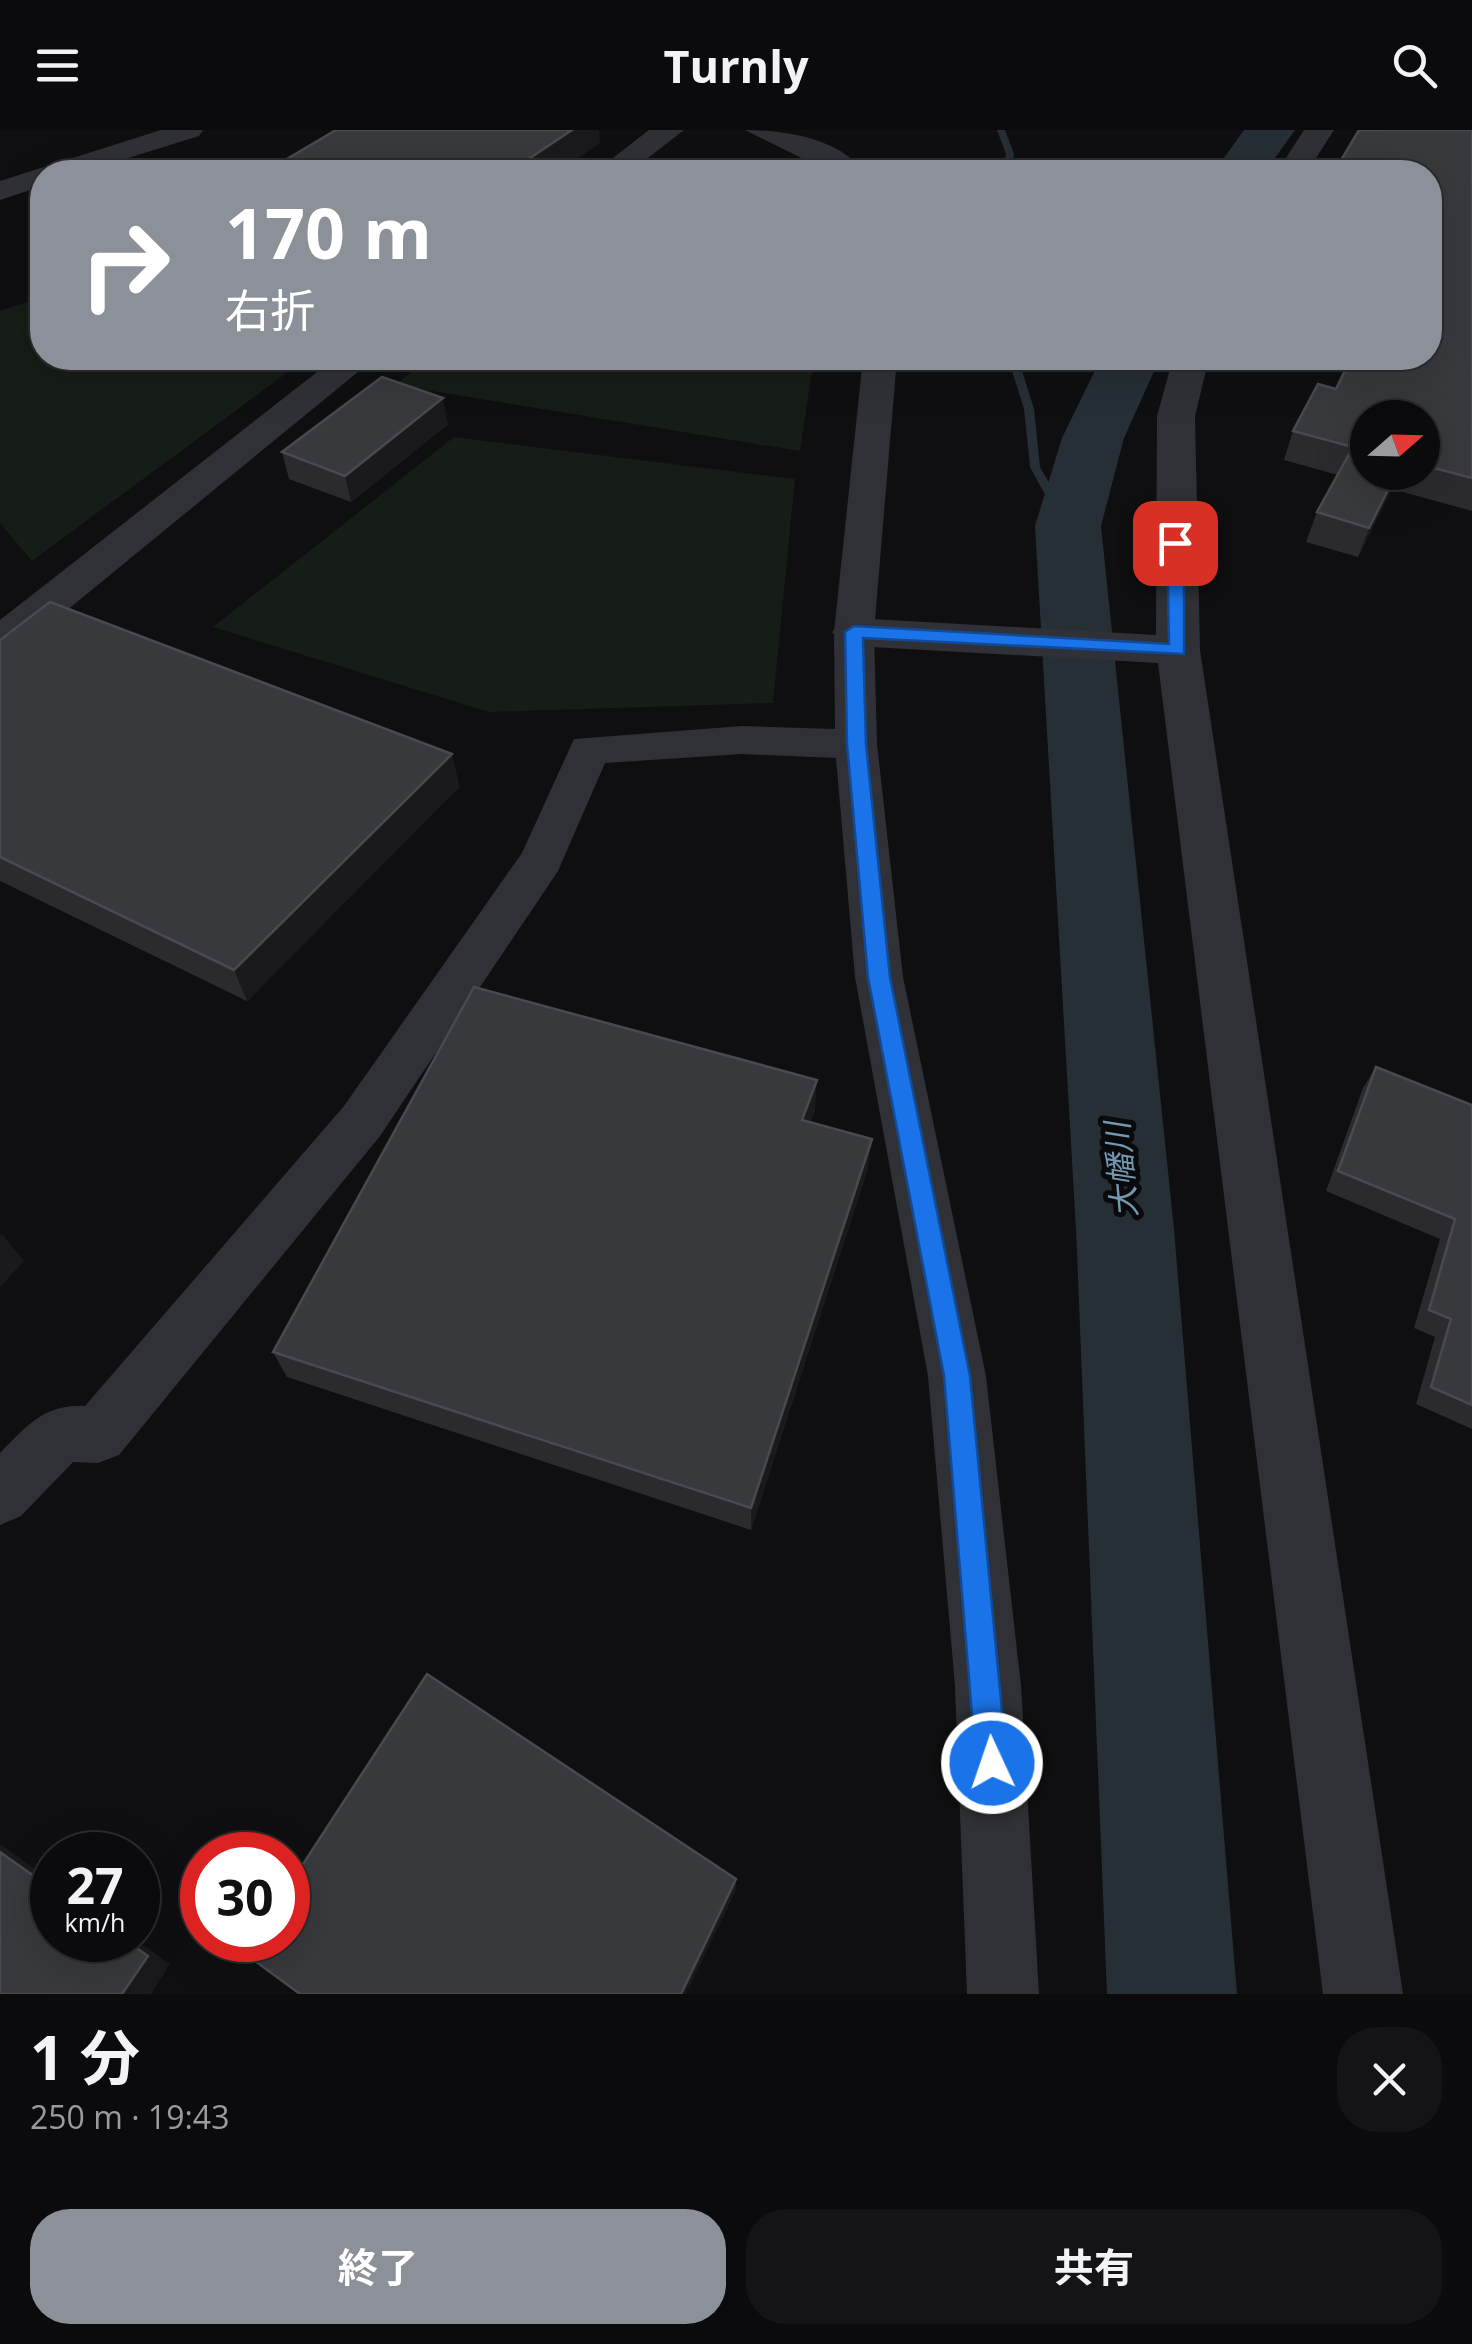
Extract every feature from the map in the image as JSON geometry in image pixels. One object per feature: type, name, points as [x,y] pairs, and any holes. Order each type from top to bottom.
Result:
[{"type":"street","points":[[106,130],[131,147]]},
{"type":"street","points":[[91,160],[189,130]]},
{"type":"street","points":[[627,160],[669,130]]},
{"type":"street","points":[[759,130],[796,142],[828,160]]},
{"type":"street","points":[[1299,160],[1318,130]]},
{"type":"street","points":[[0,190],[30,180]]},
{"type":"street","points":[[0,642],[342,370]]},
{"type":"street","points":[[879,370],[854,632],[856,744],[879,977],[957,1376],[988,1686],[1004,1994]]},
{"type":"street","points":[[1189,370],[1176,416],[1178,650],[1363,1994]]},
{"type":"street","points":[[854,632],[1178,650]]},
{"type":"street","points":[[0,1495],[61,1433],[98,1435],[362,1121],[542,859],[589,749],[742,740],[856,744]]},
{"type":"shaded area","points":[[30,301],[30,370],[291,370],[32,561],[0,523],[0,311]]},
{"type":"shaded area","points":[[414,370],[812,370],[800,451],[395,385]]},
{"type":"shaded area","points":[[454,437],[795,479],[773,703],[489,712],[213,627]]},
{"type":"building","points":[[336,130],[572,130],[527,160],[285,160]]},
{"type":"building","points":[[1359,130],[1472,130],[1472,478],[1440,470],[1440,400],[1350,400],[1350,446],[1293,431],[1318,384],[1336,389],[1345,370],[1442,370],[1442,160],[1341,160]]},
{"type":"building","points":[[382,377],[443,398],[345,476],[282,452]]},
{"type":"building","points":[[1350,452],[1350,490],[1388,490],[1369,528],[1317,512]]},
{"type":"building","points":[[50,602],[452,754],[234,970],[0,857],[0,640]]},
{"type":"building","points":[[474,987],[817,1080],[802,1120],[872,1139],[751,1508],[273,1352]]},
{"type":"building","points":[[1376,1067],[1472,1105],[1472,1405],[1431,1387],[1451,1319],[1429,1310],[1455,1219],[1338,1171]]},
{"type":"building","points":[[427,1674],[736,1879],[681,1994],[300,1994],[256,1962],[310,1962],[310,1853]]},
{"type":"building","points":[[0,1852],[30,1873],[30,1962],[144,1962],[122,1994],[0,1994]]},
{"type":"waterway","points":[[1001,130],[1009,160]]},
{"type":"waterway","name":"大幡川","points":[[1248,160],[1270,130]]},
{"type":"waterway","points":[[1017,370],[1029,409],[1035,467],[1068,526]]},
{"type":"waterway","name":"大幡川","points":[[1124,370],[1093,438],[1068,526],[1125,1229],[1172,1994]]},
{"type":"route","points":[[992,1763],[957,1376],[879,977],[856,744],[854,632],[1178,650],[1175,543]]}]
